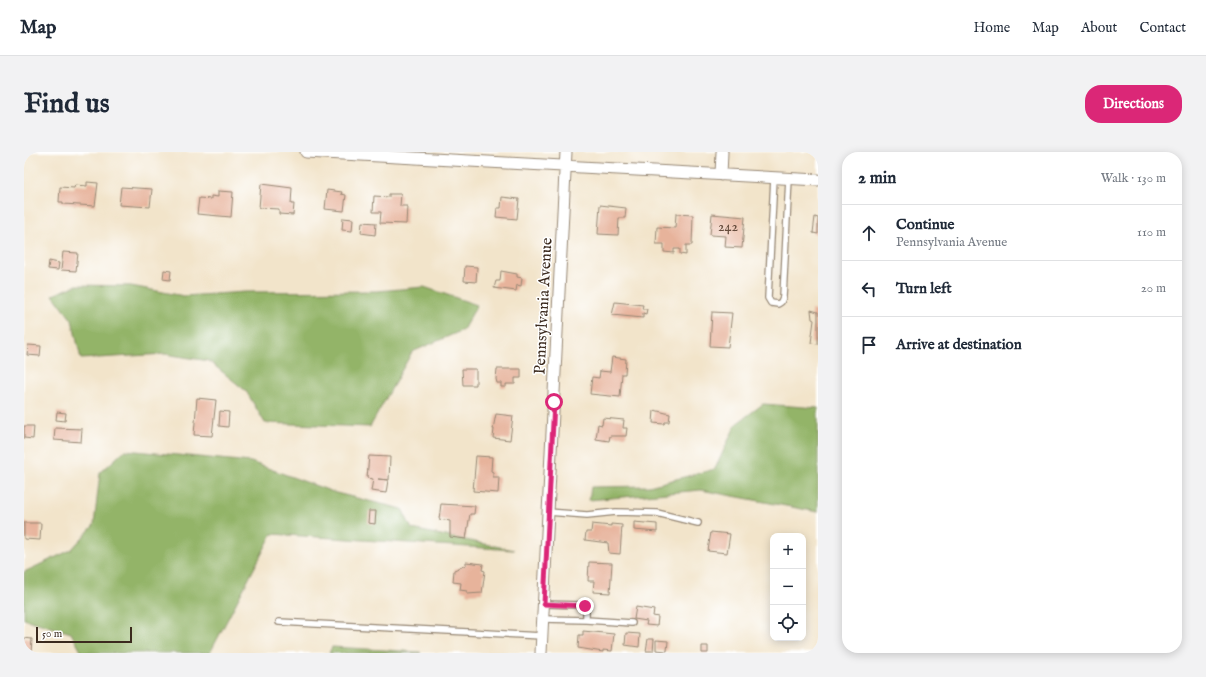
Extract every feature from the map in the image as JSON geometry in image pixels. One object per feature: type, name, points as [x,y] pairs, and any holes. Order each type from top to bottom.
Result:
[{"type":"street","points":[[306,152],[407,155],[566,166],[818,180]]},
{"type":"street","name":"Pennsylvania Avenue","points":[[541,653],[566,152]]},
{"type":"street","points":[[721,175],[722,152]]},
{"type":"lane","points":[[774,178],[768,298],[771,303],[778,304],[781,302],[783,297],[789,179]]},
{"type":"lane","points":[[548,512],[587,514],[616,512],[657,513],[698,523]]},
{"type":"lane","points":[[544,604],[585,606],[587,614],[586,620]]},
{"type":"lane","points":[[543,619],[632,623]]},
{"type":"lane","points":[[279,622],[542,636]]},
{"type":"green space","points":[[77,285],[131,286],[184,296],[245,292],[377,291],[424,287],[477,305],[463,330],[412,352],[370,427],[265,423],[246,391],[209,361],[165,354],[81,359],[72,320],[53,295]]},
{"type":"green space","points":[[763,404],[818,408],[818,512],[701,490],[589,500],[591,487],[649,486],[715,469],[736,424]]},
{"type":"green space","points":[[125,450],[251,462],[336,493],[402,509],[412,529],[514,550],[272,534],[210,653],[82,653],[71,633],[24,619],[24,572],[71,550],[94,525],[100,473]]},
{"type":"green space","points":[[332,647],[420,652],[421,653],[329,653]]},
{"type":"building","points":[[87,182],[98,183],[95,206],[63,204],[63,202],[59,202],[60,187],[74,188],[75,185],[87,186]]},
{"type":"building","points":[[261,184],[292,188],[291,204],[294,204],[293,215],[279,214],[279,209],[259,208]]},
{"type":"building","points":[[121,187],[152,189],[150,207],[119,205]]},
{"type":"building","points":[[327,190],[342,192],[341,194],[346,195],[344,211],[325,209]]},
{"type":"building","points":[[218,191],[233,192],[231,217],[197,214],[199,198],[211,199],[211,196],[218,197]]},
{"type":"building","points":[[389,194],[401,194],[400,206],[407,206],[406,224],[380,223],[381,212],[373,212],[374,196],[389,197]]},
{"type":"building","points":[[502,197],[519,199],[517,219],[496,217],[497,208],[501,208]]},
{"type":"building","points":[[600,205],[626,208],[625,218],[619,218],[618,235],[598,234]]},
{"type":"building","points":[[676,214],[693,215],[692,245],[686,245],[686,255],[680,254],[680,249],[674,249],[674,253],[664,252],[664,244],[656,244],[657,227],[675,228]]},
{"type":"building","points":[[712,214],[745,217],[742,248],[725,247],[726,236],[710,235]]},
{"type":"building","points":[[815,217],[818,218],[818,234],[813,233]]},
{"type":"building","points":[[343,218],[353,219],[352,231],[342,230]]},
{"type":"building","points":[[362,222],[376,223],[375,235],[361,233]]},
{"type":"building","points":[[63,252],[78,253],[76,271],[61,270]]},
{"type":"building","points":[[49,261],[59,263],[58,270],[48,269]]},
{"type":"building","points":[[465,266],[477,267],[476,282],[464,281]]},
{"type":"building","points":[[164,270],[171,271],[170,280],[163,279]]},
{"type":"building","points":[[501,271],[517,274],[517,277],[522,278],[521,286],[517,285],[516,291],[494,288],[496,281],[500,281]]},
{"type":"building","points":[[615,302],[643,305],[642,309],[647,309],[646,314],[643,313],[643,318],[612,315]]},
{"type":"building","points":[[811,310],[818,312],[818,344],[811,343],[814,320],[812,319]]},
{"type":"building","points":[[712,312],[732,313],[728,347],[710,346]]},
{"type":"building","points":[[28,345],[41,346],[40,356],[27,355]]},
{"type":"building","points":[[612,357],[626,359],[625,374],[622,374],[620,397],[590,394],[592,377],[599,378],[600,371],[610,372]]},
{"type":"building","points":[[462,369],[476,369],[476,385],[463,385]]},
{"type":"building","points":[[497,369],[521,369],[521,378],[515,378],[515,384],[506,384],[506,387],[501,387],[501,383],[497,383],[496,379]]},
{"type":"building","points":[[197,398],[216,400],[212,436],[194,435]]},
{"type":"building","points":[[654,410],[670,414],[669,422],[665,422],[664,424],[653,423]]},
{"type":"building","points":[[220,411],[229,412],[228,427],[219,426]]},
{"type":"building","points":[[57,412],[66,413],[65,421],[56,420]]},
{"type":"building","points":[[496,414],[513,416],[510,440],[493,438]]},
{"type":"building","points":[[603,418],[624,420],[623,428],[627,428],[626,436],[610,436],[609,441],[596,439],[598,424],[602,425]]},
{"type":"building","points":[[24,426],[34,426],[33,439],[24,438]]},
{"type":"building","points":[[55,428],[82,429],[81,442],[54,440]]},
{"type":"building","points":[[369,456],[390,457],[389,480],[378,479],[388,480],[386,493],[371,491],[373,479],[367,478]]},
{"type":"building","points":[[476,456],[492,457],[491,471],[493,472],[493,477],[499,477],[498,493],[473,491]]},
{"type":"building","points":[[441,504],[475,506],[474,514],[470,514],[466,539],[450,537],[450,521],[439,519]]},
{"type":"building","points":[[369,511],[376,511],[375,524],[368,523]]},
{"type":"building","points":[[634,522],[657,524],[657,532],[634,530]]},
{"type":"building","points":[[24,523],[41,523],[40,540],[24,539]]},
{"type":"building","points":[[592,524],[611,526],[611,524],[622,525],[620,554],[609,553],[608,543],[585,540],[586,532],[591,532]]},
{"type":"building","points":[[711,532],[730,534],[727,553],[708,551]]},
{"type":"building","points":[[466,562],[483,564],[482,570],[485,571],[482,593],[467,594],[467,591],[460,590],[461,583],[453,582],[454,570],[466,565]]},
{"type":"building","points":[[589,562],[612,563],[610,593],[593,592],[594,581],[588,581]]},
{"type":"building","points":[[636,607],[654,610],[653,616],[658,617],[657,626],[646,625],[647,621],[634,619]]},
{"type":"building","points":[[583,631],[614,634],[612,651],[603,650],[603,652],[578,648],[579,635],[583,635]]},
{"type":"building","points":[[626,633],[640,634],[639,647],[625,645]]},
{"type":"building","points":[[24,638],[32,639],[31,653],[24,653]]},
{"type":"building","points":[[648,639],[654,639],[653,651],[646,651]]},
{"type":"building","points":[[656,640],[668,641],[667,651],[656,650]]},
{"type":"building","points":[[702,646],[708,646],[708,653],[702,653]]},
{"type":"route","points":[[554,402],[544,604],[585,606]]}]
